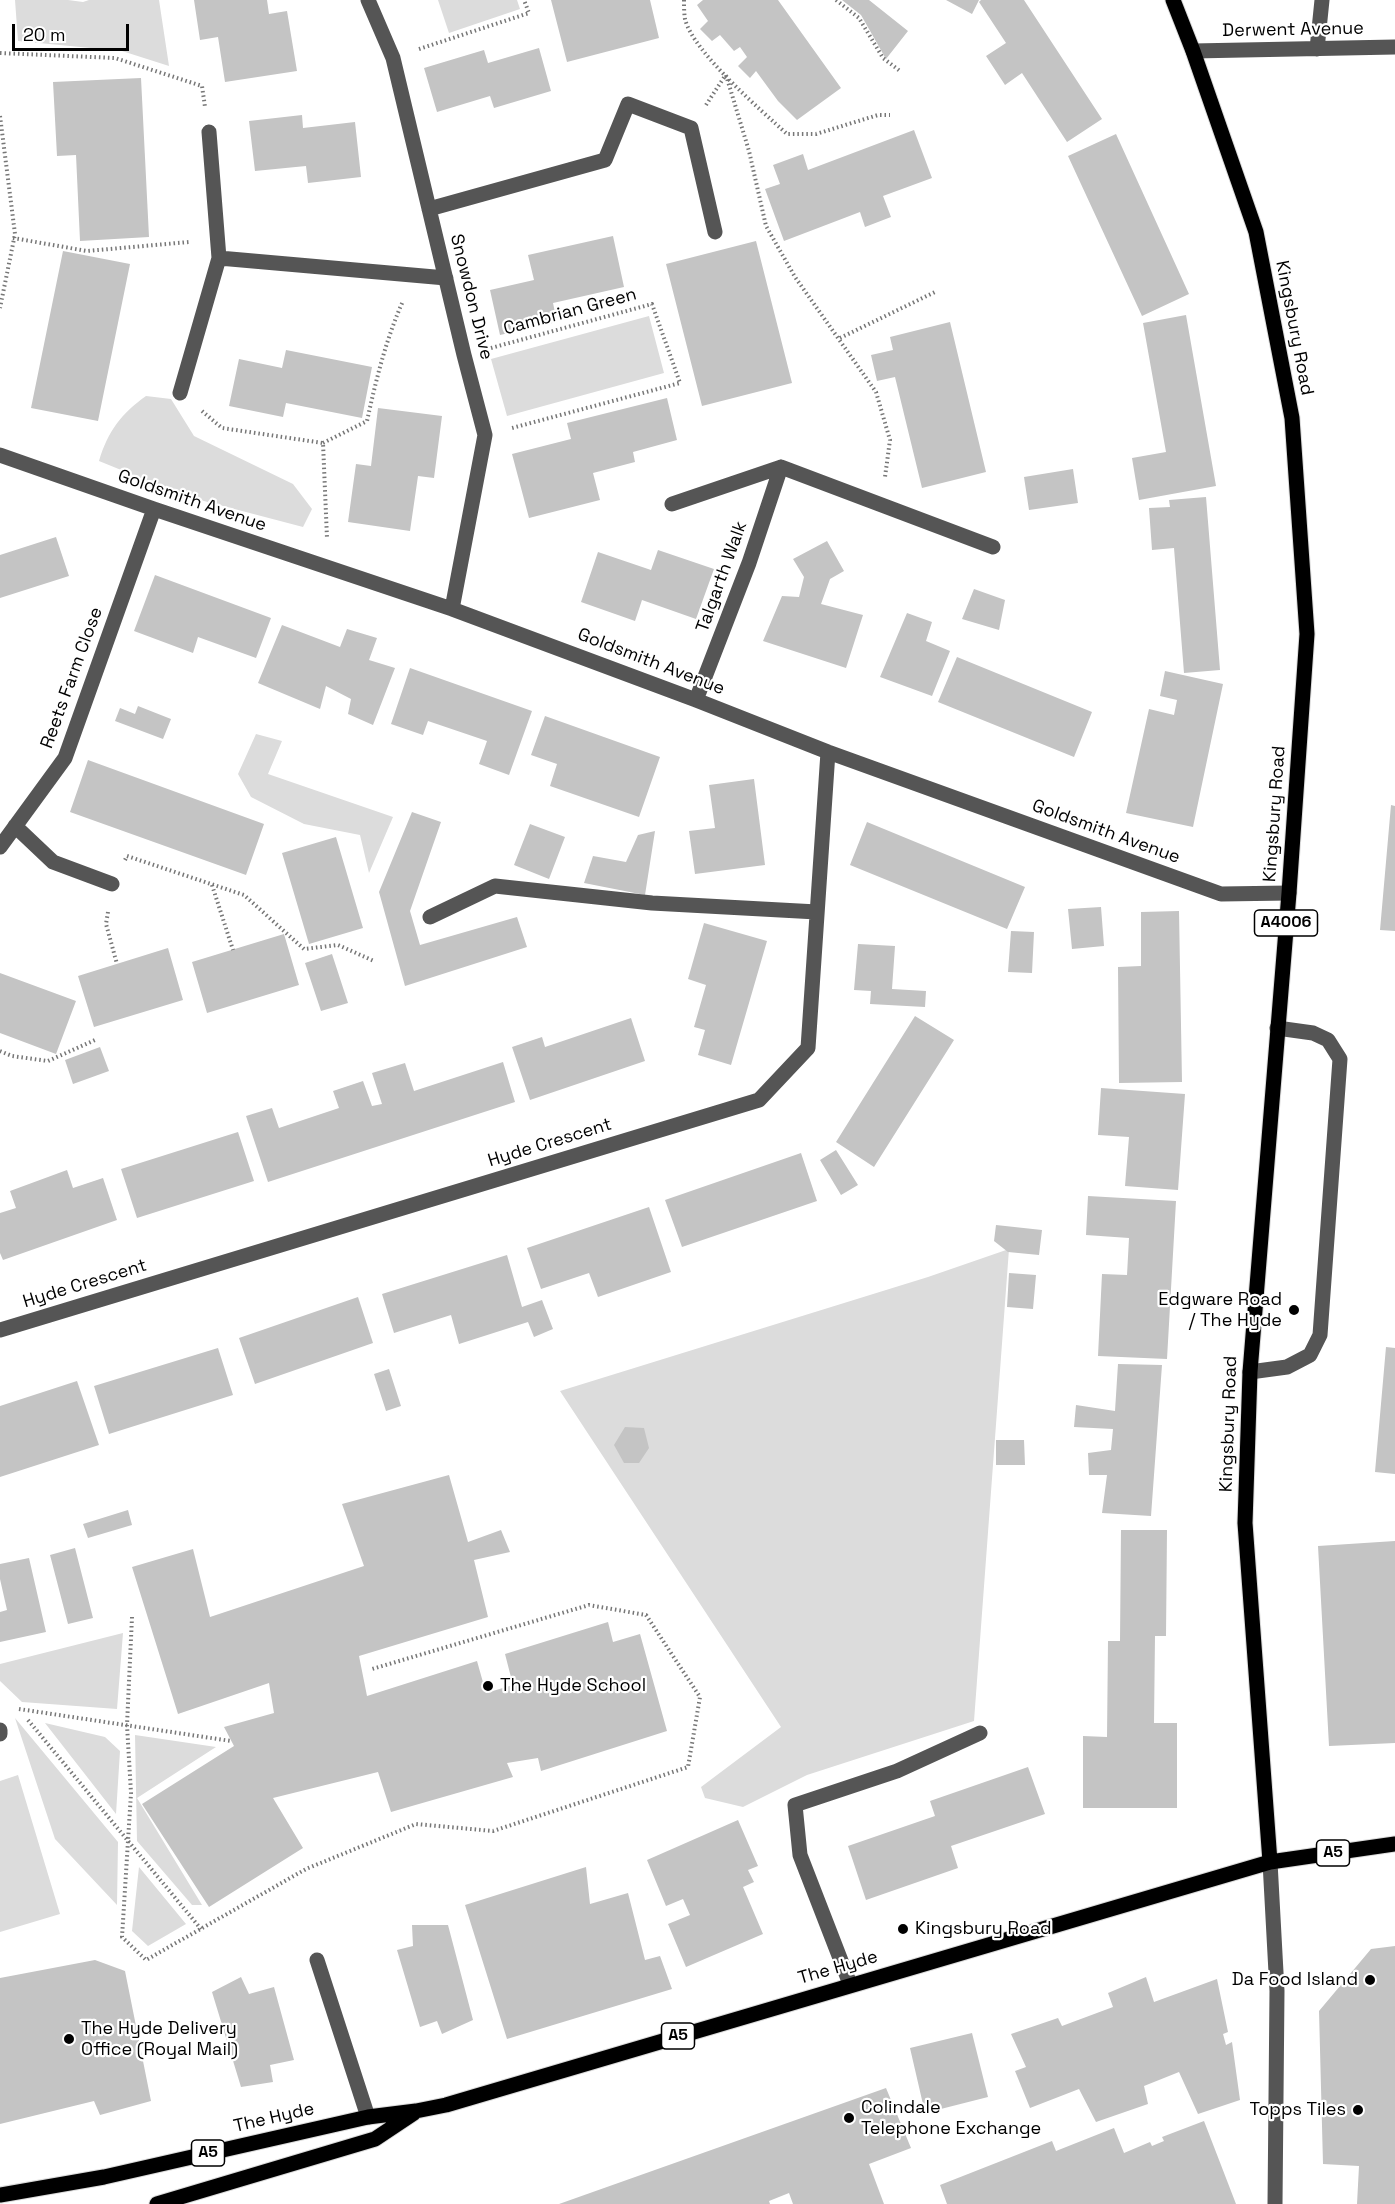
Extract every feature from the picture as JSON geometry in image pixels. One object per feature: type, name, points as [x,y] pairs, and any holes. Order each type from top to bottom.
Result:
[{"type":"main road","name":"Kingsbury Road","points":[[1173,0],[1256,232],[1292,418],[1307,633],[1289,893],[1250,1372],[1245,1523],[1270,1862]]},
{"type":"main road","name":"A5","points":[[1270,1862],[1395,1844]]},
{"type":"main road","name":"The Hyde","points":[[0,2195],[104,2177],[368,2117],[446,2105],[1270,1862]]},
{"type":"main road","name":"The Hyde","points":[[157,2204],[375,2139],[416,2111]]},
{"type":"street","name":"Snowdon Drive","points":[[368,0],[393,58],[464,355],[486,435],[452,609]]},
{"type":"street","points":[[1317,49],[1322,0]]},
{"type":"street","name":"Derwent Avenue","points":[[1193,51],[1395,47]]},
{"type":"street","points":[[429,209],[605,160],[628,104],[691,128],[715,232]]},
{"type":"street","points":[[180,393],[219,258],[209,132]]},
{"type":"street","points":[[219,258],[446,278]]},
{"type":"street","name":"Goldsmith Avenue","points":[[0,455],[452,609],[828,752],[1221,894],[1289,893]]},
{"type":"street","points":[[672,504],[781,467],[993,546]]},
{"type":"street","name":"Talgarth Walk","points":[[696,700],[749,563],[781,467]]},
{"type":"street","name":"Reets Farm Close","points":[[0,847],[65,758],[154,509]]},
{"type":"street","name":"Hyde Crescent","points":[[0,1330],[759,1100],[808,1048],[828,752]]},
{"type":"street","points":[[15,826],[53,862],[112,884]]},
{"type":"street","points":[[430,917],[495,886],[652,903],[817,912]]},
{"type":"street","points":[[1250,1372],[1287,1367],[1310,1355],[1320,1335],[1321,1323],[1340,1059],[1328,1040],[1313,1033],[1277,1028]]},
{"type":"street","points":[[850,1984],[800,1855],[795,1805],[897,1771],[981,1733]]},
{"type":"street","points":[[1270,1862],[1277,1991],[1275,2204]]},
{"type":"street","points":[[317,1960],[368,2117]]},
{"type":"path","points":[[393,58],[529,13],[524,0]]},
{"type":"path","points":[[684,0],[685,19],[698,43],[726,75],[787,134],[816,135],[878,115],[890,115]]},
{"type":"path","points":[[836,0],[859,18],[883,58],[900,71]]},
{"type":"path","points":[[0,53],[115,58],[202,87],[209,132]]},
{"type":"path","points":[[691,128],[726,75]]},
{"type":"path","points":[[726,75],[749,151],[766,226],[795,277],[876,392],[890,440],[881,504]]},
{"type":"path","points":[[0,116],[15,234],[0,308]]},
{"type":"path","points":[[14,238],[87,251],[217,240]]},
{"type":"path","points":[[180,393],[222,428],[323,443],[367,421],[377,375],[393,323],[415,275]]},
{"type":"path","points":[[840,338],[937,291]]},
{"type":"path","name":"Cambrian Green","points":[[464,355],[652,304],[680,383],[486,435]]},
{"type":"path","points":[[323,443],[329,568]]},
{"type":"path","points":[[117,964],[106,924],[112,884],[127,856],[244,895],[304,949],[338,945],[374,961]]},
{"type":"path","points":[[212,884],[233,950]]},
{"type":"path","points":[[0,1051],[12,1056],[48,1060],[95,1040]]},
{"type":"path","points":[[132,1617],[127,1725],[131,1793],[122,1937],[146,1960],[306,1869],[416,1824],[493,1831],[688,1767],[700,1697],[646,1615],[589,1605],[372,1669]]},
{"type":"path","points":[[10,1704],[20,1710],[201,1929]]},
{"type":"path","points":[[20,1710],[231,1741]]},
{"type":"shaded area","points":[[15,0],[83,2],[89,0],[159,0],[169,66],[122,51],[18,41]]},
{"type":"shaded area","points":[[438,0],[517,0],[520,9],[449,33]]},
{"type":"shaded area","points":[[649,316],[664,373],[507,416],[491,359]]},
{"type":"shaded area","points":[[146,396],[171,399],[194,436],[293,484],[312,509],[303,527],[185,496],[99,461],[116,424]]},
{"type":"shaded area","points":[[256,734],[282,741],[268,774],[393,817],[369,873],[360,835],[304,824],[251,797],[238,774]]},
{"type":"shaded area","points":[[1009,1249],[974,1721],[807,1775],[743,1807],[705,1798],[701,1787],[781,1727],[560,1391],[928,1277]]},
{"type":"shaded area","points":[[123,1633],[117,1709],[22,1702],[0,1681],[0,1664]]},
{"type":"shaded area","points":[[15,1718],[118,1842],[117,1905],[55,1839]]},
{"type":"shaded area","points":[[45,1723],[105,1737],[120,1751],[116,1814]]},
{"type":"shaded area","points":[[135,1735],[216,1747],[137,1798],[202,1905],[192,1905],[137,1841]]},
{"type":"shaded area","points":[[18,1775],[60,1914],[0,1932],[0,1781]]},
{"type":"shaded area","points":[[139,1867],[186,1924],[148,1946],[132,1931]]},
{"type":"building","points":[[194,0],[267,0],[269,14],[287,11],[297,71],[225,82],[218,37],[200,40]]},
{"type":"building","points":[[551,0],[650,0],[659,38],[567,62]]},
{"type":"building","points":[[703,0],[778,0],[841,88],[797,120],[778,101],[756,71],[750,78],[738,66],[747,57],[740,47],[734,51],[720,35],[712,41],[700,29],[708,21],[697,5]]},
{"type":"building","points":[[842,0],[869,0],[908,31],[886,59],[861,15]]},
{"type":"building","points":[[946,0],[979,0],[972,14]]},
{"type":"building","points":[[981,0],[1024,0],[1102,119],[1067,142],[1022,73],[1005,85],[986,56],[1006,43],[979,2]]},
{"type":"building","points":[[539,48],[551,91],[494,108],[490,96],[437,112],[424,68],[484,50],[488,63]]},
{"type":"building","points":[[141,78],[149,237],[80,241],[76,155],[57,156],[53,82]]},
{"type":"building","points":[[302,115],[303,128],[355,122],[361,177],[308,183],[306,166],[255,171],[249,121]]},
{"type":"building","points":[[914,130],[932,178],[883,196],[891,217],[865,227],[860,212],[784,241],[765,189],[780,184],[773,165],[803,154],[808,170]]},
{"type":"building","points":[[1116,134],[1189,294],[1142,316],[1068,156]]},
{"type":"building","points":[[613,236],[624,287],[553,303],[557,322],[500,335],[490,290],[534,280],[528,255]]},
{"type":"building","points":[[756,241],[792,383],[702,406],[666,264]]},
{"type":"building","points":[[63,251],[130,264],[98,421],[31,408]]},
{"type":"building","points":[[1186,315],[1216,486],[1139,500],[1132,458],[1166,452],[1143,323]]},
{"type":"building","points":[[950,322],[986,472],[922,488],[895,377],[877,381],[871,355],[893,350],[890,337]]},
{"type":"building","points":[[286,350],[372,367],[362,418],[286,403],[283,417],[229,406],[239,359],[282,368]]},
{"type":"building","points":[[667,398],[677,440],[633,452],[635,462],[593,473],[600,500],[529,518],[512,454],[571,439],[567,423]]},
{"type":"building","points":[[378,408],[442,416],[434,478],[418,476],[410,531],[348,522],[356,464],[371,466]]},
{"type":"building","points":[[1073,469],[1078,503],[1029,510],[1024,477]]},
{"type":"building","points":[[1206,497],[1220,670],[1184,673],[1174,548],[1152,550],[1149,508],[1170,507],[1169,500]]},
{"type":"building","points":[[56,537],[69,576],[0,598],[0,555]]},
{"type":"building","points":[[827,541],[844,571],[830,579],[821,604],[863,615],[846,668],[763,641],[782,596],[799,597],[804,577],[793,559]]},
{"type":"building","points":[[658,550],[714,569],[696,619],[642,600],[635,621],[581,602],[598,552],[651,570]]},
{"type":"building","points":[[155,575],[271,618],[256,658],[198,637],[193,653],[134,631]]},
{"type":"building","points":[[974,589],[1005,600],[999,630],[962,619]]},
{"type":"building","points":[[907,613],[932,622],[926,641],[950,651],[932,696],[880,677]]},
{"type":"building","points":[[282,625],[340,647],[347,629],[377,638],[369,660],[395,668],[373,725],[348,714],[351,699],[326,686],[320,709],[258,683]]},
{"type":"building","points":[[957,657],[1092,712],[1074,757],[938,702]]},
{"type":"building","points":[[410,668],[532,711],[509,775],[479,764],[487,741],[428,721],[423,735],[391,724]]},
{"type":"building","points":[[1165,671],[1223,684],[1193,827],[1126,813],[1149,709],[1174,715],[1177,700],[1160,696]]},
{"type":"building","points":[[138,706],[171,719],[163,739],[115,721],[120,708],[135,714]]},
{"type":"building","points":[[545,716],[660,757],[639,817],[550,786],[557,764],[531,755]]},
{"type":"building","points":[[88,760],[264,824],[246,875],[70,812]]},
{"type":"building","points":[[754,779],[765,865],[695,874],[689,831],[715,828],[709,785]]},
{"type":"building","points":[[1391,805],[1395,806],[1395,931],[1380,930]]},
{"type":"building","points":[[412,812],[441,822],[410,911],[420,945],[517,917],[527,947],[405,986],[379,892]]},
{"type":"building","points":[[867,822],[1025,887],[1007,929],[850,865]]},
{"type":"building","points":[[530,824],[565,837],[549,879],[514,865]]},
{"type":"building","points":[[655,831],[645,895],[584,883],[593,856],[626,862],[638,835]]},
{"type":"building","points":[[336,837],[363,928],[309,944],[282,853]]},
{"type":"building","points":[[1101,907],[1104,946],[1072,949],[1068,909]]},
{"type":"building","points":[[1179,911],[1182,1082],[1119,1083],[1118,967],[1141,966],[1141,912]]},
{"type":"building","points":[[704,923],[767,941],[731,1065],[698,1055],[705,1030],[694,1027],[706,985],[688,979]]},
{"type":"building","points":[[1011,931],[1034,932],[1032,973],[1008,972]]},
{"type":"building","points":[[284,934],[299,985],[207,1013],[192,962]]},
{"type":"building","points":[[858,944],[895,946],[892,989],[926,991],[925,1007],[870,1004],[871,991],[854,990]]},
{"type":"building","points":[[168,948],[183,1000],[94,1027],[78,976]]},
{"type":"building","points":[[332,954],[348,1003],[321,1011],[305,963]]},
{"type":"building","points":[[0,973],[76,1001],[56,1054],[0,1033]]},
{"type":"building","points":[[915,1016],[954,1040],[874,1167],[836,1142]]},
{"type":"building","points":[[631,1018],[645,1061],[530,1100],[512,1047],[542,1037],[545,1047]]},
{"type":"building","points":[[100,1047],[109,1071],[73,1084],[65,1060]]},
{"type":"building","points":[[503,1062],[515,1102],[268,1182],[246,1116],[272,1108],[279,1128],[339,1108],[333,1091],[363,1081],[372,1106],[382,1104],[372,1073],[405,1063],[414,1091]]},
{"type":"building","points":[[1101,1088],[1185,1094],[1178,1190],[1125,1186],[1129,1137],[1098,1135]]},
{"type":"building","points":[[238,1132],[254,1181],[137,1218],[121,1169]]},
{"type":"building","points":[[836,1150],[858,1185],[841,1195],[820,1160]]},
{"type":"building","points":[[801,1153],[817,1201],[682,1247],[665,1200]]},
{"type":"building","points":[[67,1170],[73,1188],[103,1178],[117,1220],[3,1260],[0,1253],[0,1213],[16,1208],[10,1191]]},
{"type":"building","points":[[1088,1196],[1176,1201],[1167,1359],[1098,1356],[1102,1274],[1127,1275],[1129,1238],[1086,1235]]},
{"type":"building","points":[[649,1207],[671,1272],[598,1297],[589,1273],[541,1289],[527,1248]]},
{"type":"building","points":[[996,1225],[1042,1230],[1039,1255],[1008,1252],[994,1241]]},
{"type":"building","points":[[507,1255],[522,1307],[542,1300],[553,1329],[534,1337],[528,1322],[459,1344],[451,1315],[394,1333],[382,1294]]},
{"type":"building","points":[[1009,1273],[1036,1275],[1033,1309],[1007,1307]]},
{"type":"building","points":[[358,1297],[373,1343],[255,1384],[239,1338]]},
{"type":"building","points":[[1386,1347],[1395,1348],[1395,1474],[1375,1472]]},
{"type":"building","points":[[218,1348],[233,1395],[109,1434],[94,1386]]},
{"type":"building","points":[[1118,1364],[1162,1365],[1151,1516],[1102,1513],[1107,1475],[1089,1475],[1088,1453],[1111,1450],[1113,1429],[1074,1427],[1076,1405],[1115,1411]]},
{"type":"building","points":[[389,1369],[401,1406],[386,1411],[374,1374]]},
{"type":"building","points":[[77,1381],[99,1445],[0,1477],[0,1406]]},
{"type":"building","points":[[625,1427],[644,1428],[649,1448],[639,1463],[624,1463],[614,1445]]},
{"type":"building","points":[[996,1440],[1024,1440],[1025,1465],[996,1465]]},
{"type":"building","points":[[449,1475],[468,1542],[501,1530],[510,1552],[474,1560],[488,1617],[359,1656],[367,1696],[477,1661],[486,1693],[513,1685],[505,1654],[608,1622],[613,1642],[640,1634],[667,1731],[541,1771],[538,1758],[507,1763],[513,1777],[391,1812],[378,1772],[273,1798],[303,1848],[209,1907],[142,1804],[234,1746],[224,1727],[274,1713],[269,1683],[178,1714],[132,1567],[193,1549],[210,1617],[364,1566],[342,1504]]},
{"type":"building","points":[[128,1510],[132,1525],[88,1538],[83,1524]]},
{"type":"building","points":[[1121,1530],[1167,1530],[1166,1636],[1155,1636],[1154,1723],[1177,1723],[1177,1808],[1083,1808],[1083,1736],[1107,1737],[1108,1641],[1120,1641]]},
{"type":"building","points":[[1395,1541],[1395,1743],[1329,1746],[1318,1546]]},
{"type":"building","points":[[75,1548],[93,1618],[68,1624],[50,1555]]},
{"type":"building","points":[[29,1558],[46,1632],[0,1642],[0,1612],[7,1610],[0,1579],[0,1564]]},
{"type":"building","points":[[1028,1767],[1045,1814],[951,1846],[958,1868],[866,1900],[848,1846],[935,1816],[930,1801]]},
{"type":"building","points":[[738,1820],[758,1866],[748,1870],[754,1882],[743,1887],[763,1934],[686,1967],[668,1924],[690,1915],[683,1899],[666,1906],[647,1860]]},
{"type":"building","points":[[586,1867],[590,1904],[628,1893],[645,1960],[660,1956],[672,1989],[507,2039],[465,1905]]},
{"type":"building","points":[[412,1925],[448,1925],[473,2020],[442,2034],[437,2021],[420,2027],[397,1950],[413,1946]]},
{"type":"building","name":"Topps Tiles","points":[[1395,1946],[1395,2204],[1357,2204],[1359,2166],[1323,2164],[1319,2011],[1371,1949]]},
{"type":"building","name":"The Hyde Delivery Office (Royal Mail)","points":[[95,1960],[125,1971],[151,2101],[100,2115],[94,2101],[0,2124],[0,1978]]},
{"type":"building","points":[[241,1977],[249,1994],[274,1987],[294,2060],[270,2065],[273,2082],[241,2087],[212,1992]]},
{"type":"building","points":[[1146,1977],[1154,2002],[1217,1979],[1228,2032],[1223,2034],[1226,2045],[1232,2042],[1240,2100],[1198,2114],[1179,2072],[1144,2086],[1148,2104],[1096,2122],[1079,2089],[1030,2108],[1015,2071],[1026,2067],[1011,2034],[1058,2018],[1062,2026],[1113,2007],[1108,1993]]},
{"type":"building","points":[[972,2033],[988,2097],[925,2113],[910,2048]]},
{"type":"building","name":"Colindale Telephone Exchange","points":[[886,2088],[911,2148],[869,2164],[884,2204],[793,2204],[789,2193],[769,2201],[770,2204],[559,2204]]},
{"type":"building","points":[[1204,2121],[1236,2204],[947,2204],[940,2185],[1052,2141],[1056,2151],[1114,2128],[1124,2153],[1150,2142],[1152,2146],[1164,2141],[1162,2137]]},
{"type":"place","name":"Edgware Road / The Hyde","points":[[1294,1310]]},
{"type":"place","name":"The Hyde School","points":[[488,1686]]},
{"type":"place","name":"Kingsbury Road","points":[[903,1929]]},
{"type":"place","name":"Da Food Island","points":[[1370,1980]]},
{"type":"place","name":"The Hyde Delivery Office (Royal Mail)","points":[[69,2039]]},
{"type":"place","name":"Topps Tiles","points":[[1358,2110]]},
{"type":"place","name":"Colindale Telephone Exchange","points":[[849,2118]]}]
